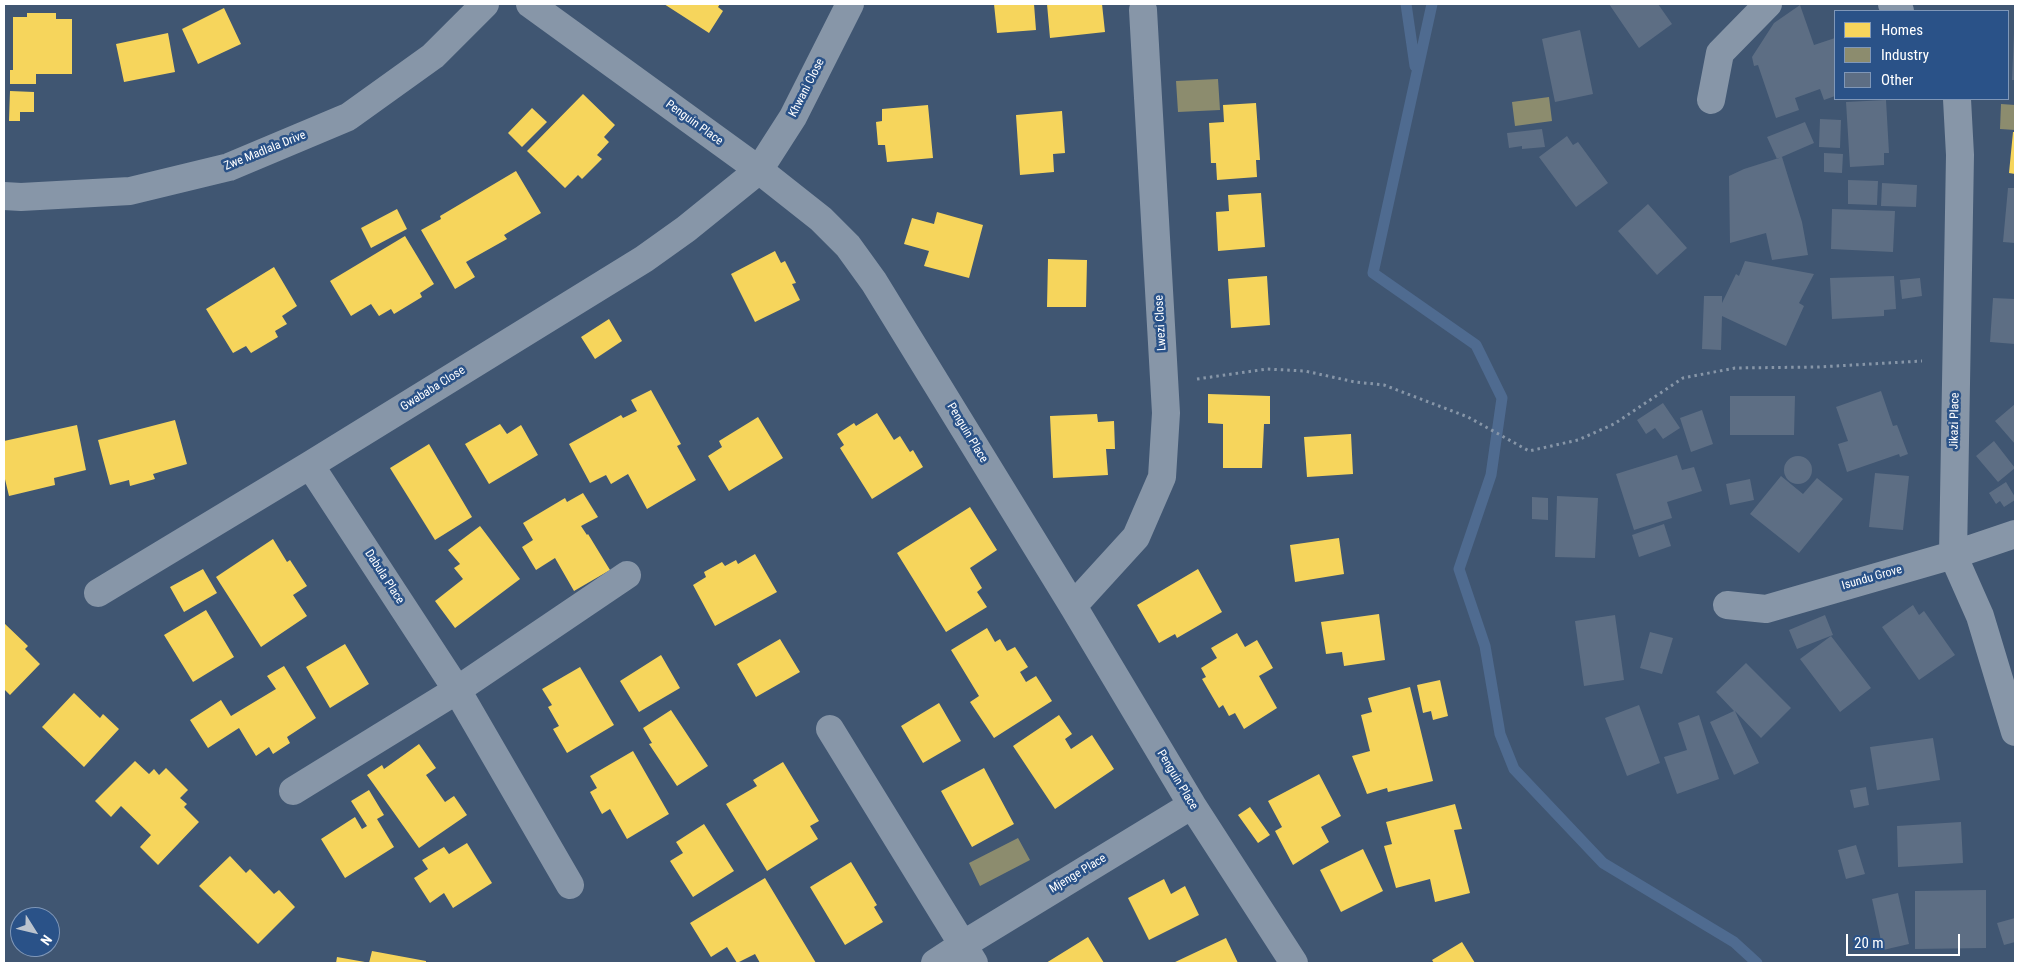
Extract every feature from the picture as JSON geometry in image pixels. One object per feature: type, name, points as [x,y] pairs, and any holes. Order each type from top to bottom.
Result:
[{"type":"street","name":"Zwe Madlala Drive","points":[[4,196],[21,197],[130,191],[229,167],[348,117],[433,56],[485,4]]},
{"type":"street","name":"Penguin Place","points":[[530,4],[758,170],[821,219],[848,246],[874,282],[1073,606],[1192,805],[1294,963]]},
{"type":"street","name":"Khwani Close","points":[[758,170],[793,116],[850,4]]},
{"type":"street","points":[[1711,100],[1720,53],[1768,4]]},
{"type":"street","name":"Lwezi Close","points":[[1073,606],[1136,537],[1162,477],[1166,413],[1165,385],[1143,10]]},
{"type":"street","name":"Jikazi Place","points":[[1957,100],[1960,155],[1953,555],[1980,616],[2015,732]]},
{"type":"street","name":"Gwababa Close","points":[[98,594],[644,259],[686,229],[758,170]]},
{"type":"street","name":"Dabula Place","points":[[310,465],[457,690],[570,885]]},
{"type":"street","name":"Isundu Grove","points":[[1727,605],[1766,609],[1953,555],[2015,534]]},
{"type":"street","points":[[293,791],[457,690],[627,575]]},
{"type":"street","points":[[830,728],[969,954]]},
{"type":"street","name":"Mjenge Place","points":[[935,963],[969,954],[1192,805]]},
{"type":"path","points":[[1165,385],[1212,376],[1267,370],[1305,372],[1355,382],[1384,385],[1468,417],[1529,451],[1578,440],[1614,424],[1683,378],[1735,368],[1818,367],[1956,359]]},
{"type":"building: Homes","points":[[664,4],[720,4],[718,7],[723,11],[709,33]]},
{"type":"building: Homes","points":[[994,4],[1034,4],[1036,30],[997,33]]},
{"type":"building: Homes","points":[[1047,4],[1102,4],[1105,32],[1050,38]]},
{"type":"building: Homes","points":[[224,8],[241,44],[198,64],[182,29]]},
{"type":"building: Homes","points":[[27,13],[56,13],[56,19],[72,19],[72,74],[36,74],[36,84],[10,84],[10,70],[13,70],[13,17],[27,17]]},
{"type":"building: Homes","points":[[168,33],[175,72],[124,82],[116,44]]},
{"type":"building: Homes","points":[[10,91],[34,92],[34,112],[20,112],[20,121],[9,121]]},
{"type":"building: Homes","points":[[583,94],[615,125],[604,137],[609,142],[597,155],[602,159],[582,179],[578,175],[565,188],[527,151]]},
{"type":"building: Homes","points":[[1256,103],[1260,160],[1256,160],[1257,177],[1217,180],[1216,163],[1211,163],[1209,123],[1224,122],[1223,105]]},
{"type":"building: Homes","points":[[928,105],[933,158],[887,162],[885,145],[878,145],[876,122],[882,121],[882,109]]},
{"type":"building: Homes","points":[[532,108],[547,122],[522,147],[508,133]]},
{"type":"building: Homes","points":[[1062,111],[1065,153],[1053,154],[1054,172],[1020,175],[1016,115]]},
{"type":"building: Homes","points":[[2013,132],[2015,132],[2015,174],[2009,173]]},
{"type":"building: Homes","points":[[516,171],[541,213],[504,235],[507,239],[466,262],[475,277],[455,289],[421,230],[441,219],[440,216]]},
{"type":"building: Homes","points":[[1261,193],[1265,247],[1218,251],[1216,212],[1229,211],[1228,195]]},
{"type":"building: Homes","points":[[397,209],[407,229],[371,248],[361,228]]},
{"type":"building: Homes","points":[[937,212],[983,225],[969,278],[924,266],[929,251],[904,244],[912,218],[934,224]]},
{"type":"building: Homes","points":[[405,236],[434,284],[420,293],[422,297],[394,314],[391,309],[379,316],[371,304],[351,316],[330,281]]},
{"type":"building: Homes","points":[[775,251],[781,263],[785,261],[796,283],[792,284],[800,300],[755,322],[731,274]]},
{"type":"building: Homes","points":[[1048,259],[1087,260],[1086,307],[1047,307]]},
{"type":"building: Homes","points":[[274,267],[297,306],[282,316],[287,324],[275,331],[278,337],[251,353],[246,346],[233,353],[206,309]]},
{"type":"building: Homes","points":[[1267,276],[1270,325],[1231,328],[1228,279]]},
{"type":"building: Homes","points":[[609,319],[622,341],[595,359],[581,337]]},
{"type":"building: Homes","points":[[651,390],[681,444],[677,446],[696,480],[647,509],[628,474],[611,484],[606,475],[590,483],[569,444],[621,415],[623,418],[637,411],[631,400]]},
{"type":"building: Homes","points":[[1208,394],[1270,396],[1270,424],[1264,424],[1262,468],[1223,468],[1223,424],[1208,423]]},
{"type":"building: Homes","points":[[877,413],[894,440],[900,436],[910,452],[913,450],[923,467],[872,499],[840,448],[844,445],[837,434],[854,423],[856,426]]},
{"type":"building: Homes","points":[[1097,414],[1098,422],[1114,421],[1115,449],[1106,449],[1108,475],[1053,478],[1050,416]]},
{"type":"building: Homes","points":[[758,417],[783,458],[729,491],[708,456],[722,447],[719,441]]},
{"type":"building: Homes","points":[[175,420],[187,464],[153,474],[155,479],[130,486],[129,480],[110,485],[98,440]]},
{"type":"building: Homes","points":[[500,424],[507,434],[521,425],[538,455],[489,484],[465,444]]},
{"type":"building: Homes","points":[[77,425],[86,470],[54,478],[55,485],[9,496],[4,475],[4,441]]},
{"type":"building: Homes","points":[[1351,434],[1353,474],[1307,477],[1304,437]]},
{"type":"building: Homes","points":[[429,444],[472,517],[435,540],[390,468]]},
{"type":"building: Homes","points":[[583,493],[598,517],[581,526],[610,570],[574,591],[555,558],[536,570],[522,547],[533,540],[523,523],[565,498],[567,502]]},
{"type":"building: Homes","points":[[970,507],[997,550],[970,568],[982,588],[977,592],[987,607],[946,632],[897,553]]},
{"type":"building: Homes","points":[[480,526],[520,579],[455,628],[435,601],[463,579],[454,568],[460,564],[448,550]]},
{"type":"building: Homes","points":[[1339,538],[1344,574],[1295,582],[1290,545]]},
{"type":"building: Homes","points":[[273,539],[287,562],[290,560],[307,586],[293,595],[307,616],[261,647],[216,577]]},
{"type":"building: Homes","points":[[755,554],[777,592],[715,626],[693,585],[706,577],[704,572],[722,562],[725,566],[736,560],[738,564]]},
{"type":"building: Homes","points":[[203,569],[217,593],[184,612],[170,587]]},
{"type":"building: Homes","points":[[1198,569],[1222,612],[1177,638],[1175,634],[1159,643],[1137,605]]},
{"type":"building: Homes","points":[[206,610],[234,657],[193,682],[164,635]]},
{"type":"building: Homes","points":[[1379,614],[1385,660],[1344,666],[1342,652],[1326,654],[1321,622]]},
{"type":"building: Homes","points":[[4,623],[28,646],[25,649],[40,664],[10,695],[4,689]]},
{"type":"building: Homes","points":[[987,628],[995,642],[1000,639],[1007,651],[1015,647],[1028,667],[1020,672],[1026,682],[1036,676],[1052,701],[994,738],[970,702],[979,696],[951,650]]},
{"type":"building: Homes","points":[[1237,633],[1245,647],[1257,640],[1273,668],[1259,676],[1277,708],[1244,729],[1235,713],[1229,716],[1223,705],[1219,708],[1202,679],[1206,677],[1201,668],[1217,658],[1211,648]]},
{"type":"building: Homes","points":[[780,639],[800,672],[756,697],[737,664]]},
{"type":"building: Homes","points":[[345,644],[369,684],[330,708],[306,667]]},
{"type":"building: Homes","points":[[661,655],[680,688],[639,712],[620,681]]},
{"type":"building: Homes","points":[[284,666],[316,718],[287,737],[290,743],[273,754],[269,747],[256,756],[239,728],[208,748],[190,720],[221,700],[231,716],[276,689],[267,676]]},
{"type":"building: Homes","points":[[580,667],[614,725],[567,753],[553,729],[559,726],[548,707],[552,705],[542,689]]},
{"type":"building: Homes","points":[[1440,680],[1448,716],[1433,720],[1431,711],[1423,713],[1417,685]]},
{"type":"building: Homes","points":[[1410,687],[1433,781],[1388,792],[1387,788],[1367,794],[1352,756],[1370,751],[1361,715],[1372,712],[1368,698]]},
{"type":"building: Homes","points":[[74,693],[100,718],[103,714],[119,729],[84,767],[42,727]]},
{"type":"building: Homes","points":[[939,703],[961,741],[923,763],[901,726]]},
{"type":"building: Homes","points":[[671,710],[708,766],[677,786],[649,744],[652,743],[643,728]]},
{"type":"building: Homes","points":[[1059,715],[1072,734],[1065,739],[1071,749],[1092,735],[1114,769],[1055,809],[1013,746]]},
{"type":"building: Homes","points":[[419,744],[436,768],[426,775],[445,802],[454,796],[467,815],[419,848],[367,775],[382,765],[384,769]]},
{"type":"building: Homes","points":[[633,751],[669,814],[627,839],[610,809],[602,814],[590,792],[597,788],[590,776]]},
{"type":"building: Homes","points":[[135,761],[149,774],[154,769],[159,775],[166,768],[188,790],[180,798],[187,804],[184,807],[199,822],[158,865],[140,847],[151,835],[121,806],[111,817],[95,801]]},
{"type":"building: Homes","points":[[783,762],[819,821],[810,826],[818,839],[767,871],[726,804],[757,786],[753,780]]},
{"type":"building: Homes","points":[[984,768],[1014,824],[972,847],[941,791]]},
{"type":"building: Homes","points":[[1319,774],[1341,816],[1321,827],[1329,842],[1293,865],[1275,831],[1282,827],[1268,801]]},
{"type":"building: Homes","points":[[369,790],[384,815],[377,819],[394,847],[345,878],[321,839],[355,817],[362,829],[367,826],[351,801]]},
{"type":"building: Homes","points":[[1455,804],[1462,829],[1454,830],[1470,893],[1435,902],[1430,879],[1396,888],[1384,846],[1392,844],[1386,822]]},
{"type":"building: Homes","points":[[1250,807],[1270,835],[1258,843],[1238,815]]},
{"type":"building: Homes","points":[[704,824],[734,871],[693,897],[670,861],[683,853],[676,842]]},
{"type":"building: Homes","points":[[467,843],[492,883],[453,908],[444,893],[430,903],[414,878],[428,869],[422,860],[444,847],[449,854]]},
{"type":"building: Homes","points":[[1363,849],[1383,891],[1341,912],[1320,870]]},
{"type":"building: Homes","points":[[230,856],[246,873],[250,869],[274,894],[279,890],[295,907],[258,944],[199,886]]},
{"type":"building: Homes","points":[[851,862],[877,905],[874,907],[883,922],[845,945],[810,887]]},
{"type":"building: Homes","points":[[765,878],[816,963],[760,963],[755,954],[737,963],[727,947],[711,957],[690,923]]},
{"type":"building: Homes","points":[[1164,879],[1171,894],[1185,886],[1199,915],[1149,940],[1128,898]]},
{"type":"building: Homes","points":[[1088,937],[1104,963],[1046,963]]},
{"type":"building: Homes","points":[[1226,938],[1238,963],[1173,963]]},
{"type":"building: Homes","points":[[1462,942],[1475,963],[1434,963],[1432,960]]},
{"type":"building: Homes","points":[[372,951],[426,961],[426,963],[369,963]]},
{"type":"building: Homes","points":[[337,957],[365,962],[365,963],[336,963]]},
{"type":"building: Industry","points":[[1218,79],[1220,110],[1178,112],[1176,81]]},
{"type":"building: Industry","points":[[1549,97],[1552,121],[1515,126],[1512,102]]},
{"type":"building: Industry","points":[[2001,104],[2015,105],[2015,130],[2000,129]]},
{"type":"building: Industry","points":[[1018,838],[1030,860],[980,886],[969,863]]},
{"type":"building: Other","points":[[1609,4],[1658,4],[1672,24],[1639,48]]},
{"type":"building: Other","points":[[1800,5],[1814,45],[1834,38],[1834,96],[1824,100],[1820,89],[1795,98],[1799,110],[1776,118],[1758,65],[1754,66],[1752,57],[1774,23]]},
{"type":"building: Other","points":[[1580,30],[1593,94],[1555,102],[1542,39]]},
{"type":"building: Other","points":[[2014,33],[2015,80],[2012,80]]},
{"type":"building: Other","points":[[1886,100],[1889,153],[1884,153],[1884,165],[1850,167],[1846,102]]},
{"type":"building: Other","points":[[1820,119],[1841,120],[1840,148],[1819,147]]},
{"type":"building: Other","points":[[1805,122],[1814,143],[1777,159],[1767,137]]},
{"type":"building: Other","points":[[1542,129],[1545,147],[1522,149],[1522,146],[1509,148],[1507,133]]},
{"type":"building: Other","points":[[1567,136],[1573,145],[1578,142],[1608,183],[1576,207],[1539,157]]},
{"type":"building: Other","points":[[1824,153],[1843,154],[1842,173],[1824,172]]},
{"type":"building: Other","points":[[1782,157],[1802,222],[1808,255],[1772,260],[1766,233],[1730,243],[1729,176],[1744,169]]},
{"type":"building: Other","points":[[1848,180],[1878,181],[1877,205],[1848,204]]},
{"type":"building: Other","points":[[1882,183],[1917,185],[1916,207],[1881,206]]},
{"type":"building: Other","points":[[2008,188],[2015,188],[2015,243],[2003,242]]},
{"type":"building: Other","points":[[1648,204],[1687,248],[1657,275],[1618,231]]},
{"type":"building: Other","points":[[1832,209],[1895,211],[1893,252],[1831,249]]},
{"type":"building: Other","points":[[1745,261],[1814,274],[1799,303],[1804,306],[1786,346],[1722,316],[1721,350],[1702,349],[1704,296],[1722,296],[1722,303],[1736,274],[1739,276]]},
{"type":"building: Other","points":[[1894,276],[1896,309],[1884,310],[1884,316],[1832,319],[1830,278]]},
{"type":"building: Other","points":[[1920,278],[1922,296],[1902,299],[1900,280]]},
{"type":"building: Other","points":[[1993,298],[2015,299],[2015,344],[1990,342]]},
{"type":"building: Other","points":[[1881,391],[1893,426],[1897,425],[1908,454],[1900,457],[1899,454],[1847,472],[1838,444],[1848,441],[1836,407]]},
{"type":"building: Other","points":[[1730,396],[1795,396],[1794,435],[1730,435]]},
{"type":"building: Other","points":[[1663,403],[1680,428],[1663,439],[1655,428],[1646,434],[1637,420]]},
{"type":"building: Other","points":[[2015,404],[2015,444],[1995,421]]},
{"type":"building: Other","points":[[1702,410],[1713,444],[1691,452],[1680,418]]},
{"type":"building: Other","points":[[1994,441],[2015,468],[1998,482],[1976,456]]},
{"type":"building: Other","points":[[1677,455],[1682,470],[1694,467],[1702,491],[1667,502],[1672,518],[1634,530],[1616,474]]},
{"type":"building: Other","points":[[1798,456],[1808,460],[1812,470],[1808,480],[1798,484],[1788,480],[1784,470],[1788,460]]},
{"type":"building: Other","points":[[1875,473],[1909,476],[1903,530],[1869,527]]},
{"type":"building: Other","points":[[1781,476],[1803,494],[1817,478],[1843,499],[1799,553],[1750,514]]},
{"type":"building: Other","points":[[1750,479],[1754,500],[1730,505],[1726,484]]},
{"type":"building: Other","points":[[2006,482],[2015,500],[2004,507],[2000,501],[1996,504],[1989,493]]},
{"type":"building: Other","points":[[1557,496],[1598,498],[1595,558],[1555,557]]},
{"type":"building: Other","points":[[1532,497],[1548,498],[1548,520],[1532,519]]},
{"type":"building: Other","points":[[1664,524],[1671,546],[1639,557],[1632,535]]},
{"type":"building: Other","points":[[1913,605],[1919,615],[1924,611],[1955,655],[1919,680],[1882,627]]},
{"type":"building: Other","points":[[1615,615],[1624,680],[1584,686],[1575,621]]},
{"type":"building: Other","points":[[1825,615],[1833,635],[1797,649],[1789,630]]},
{"type":"building: Other","points":[[1650,632],[1673,638],[1662,674],[1640,668]]},
{"type":"building: Other","points":[[1831,636],[1871,688],[1840,712],[1800,659]]},
{"type":"building: Other","points":[[1746,663],[1791,708],[1761,738],[1735,711],[1759,763],[1734,775],[1710,722],[1734,711],[1716,692]]},
{"type":"building: Other","points":[[1639,705],[1660,763],[1627,776],[1605,718]]},
{"type":"building: Other","points":[[1699,715],[1719,779],[1677,794],[1664,757],[1687,750],[1678,723]]},
{"type":"building: Other","points":[[1933,738],[1940,780],[1877,790],[1870,747]]},
{"type":"building: Other","points":[[1866,787],[1869,805],[1854,808],[1850,790]]},
{"type":"building: Other","points":[[1961,822],[1963,863],[1898,867],[1897,826]]},
{"type":"building: Other","points":[[1856,845],[1865,874],[1846,879],[1838,850]]},
{"type":"building: Other","points":[[1986,890],[1986,948],[1915,949],[1915,891]]},
{"type":"building: Other","points":[[1898,893],[1909,944],[1883,950],[1872,899]]},
{"type":"building: Other","points":[[2015,918],[2015,942],[2004,945],[1997,923]]},
{"type":"waterway","points":[[1406,4],[1415,66]]},
{"type":"waterway","points":[[1432,4],[1373,273],[1476,345],[1502,398],[1491,475],[1459,569],[1485,646],[1500,734],[1514,769],[1603,863],[1734,942],[1757,963]]}]
